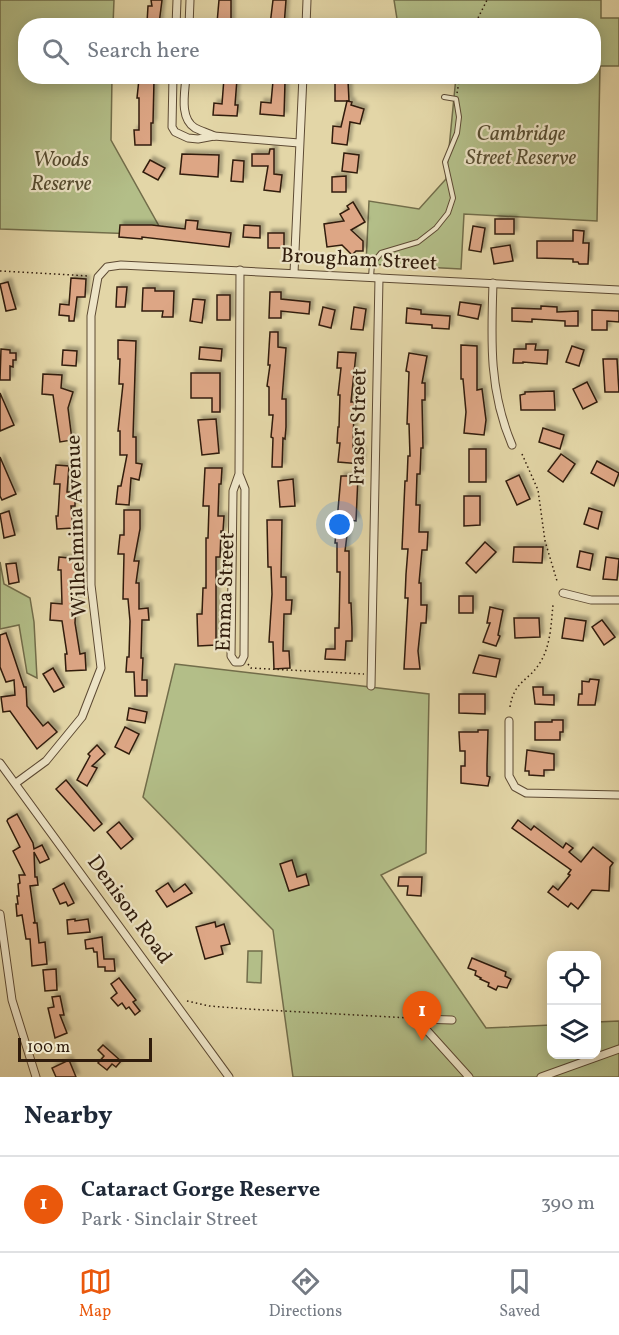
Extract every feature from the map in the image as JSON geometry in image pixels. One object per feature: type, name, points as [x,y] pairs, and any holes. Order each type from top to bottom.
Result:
[{"type":"street","points":[[176,18],[177,0]]},
{"type":"street","points":[[189,18],[190,0]]},
{"type":"street","points":[[306,18],[307,0]]},
{"type":"street","points":[[173,84],[171,121],[175,132],[188,138],[198,139],[214,136],[299,143]]},
{"type":"street","points":[[186,84],[185,115],[189,123],[196,129],[214,136]]},
{"type":"street","points":[[294,273],[303,84]]},
{"type":"street","name":"Brougham Street","points":[[99,276],[107,267],[117,265],[619,290]]},
{"type":"street","name":"Emma Street","points":[[238,474],[245,489],[243,660],[235,662],[231,656],[233,491],[238,474],[240,270]]},
{"type":"street","name":"Wilhelmina Avenue","points":[[16,783],[46,761],[82,717],[101,668],[91,585],[90,553],[90,342],[91,316],[99,276]]},
{"type":"street","name":"Fraser Street","points":[[371,686],[379,278]]},
{"type":"street","points":[[493,283],[492,364],[501,420],[512,445]]},
{"type":"street","points":[[563,593],[591,600],[619,600]]},
{"type":"street","points":[[509,721],[509,776],[515,787],[526,792],[619,795]]},
{"type":"street","name":"Denison Road","points":[[0,764],[229,1077]]},
{"type":"street","points":[[0,914],[12,1000],[36,1077]]},
{"type":"street","points":[[419,1019],[452,1020]]},
{"type":"street","points":[[419,1019],[469,1077]]},
{"type":"street","points":[[541,1077],[619,1049]]},
{"type":"lane","points":[[370,277],[372,264],[381,253],[418,242],[436,228],[448,213],[453,198],[446,162],[457,133],[459,117],[456,99],[444,98]]},
{"type":"path","points":[[478,18],[487,0]]},
{"type":"path","points":[[456,99],[459,84]]},
{"type":"path","points":[[0,271],[99,276]]},
{"type":"path","points":[[522,454],[538,490],[545,541],[556,580]]},
{"type":"path","points":[[510,707],[516,688],[541,661],[550,637],[553,605]]},
{"type":"path","points":[[243,660],[251,668],[371,674]]},
{"type":"path","points":[[187,1001],[209,1006],[419,1019]]},
{"type":"green space","name":"Woods Reserve","points":[[0,0],[114,0],[113,18],[18,18],[18,84],[112,84],[111,140],[164,235],[0,229]]},
{"type":"green space","name":"Cambridge Street Reserve","points":[[394,0],[601,0],[601,18],[397,18]]},
{"type":"green space","name":"Cambridge Street Reserve","points":[[601,18],[619,18],[619,66],[601,66]]},
{"type":"green space","name":"Cambridge Street Reserve","points":[[455,84],[600,84],[597,221],[464,214],[461,269],[366,264],[369,201],[419,209],[446,179]]},
{"type":"green space","points":[[0,562],[4,584],[30,598],[34,622],[37,678],[27,673],[19,625],[0,629]]},
{"type":"green space","points":[[175,664],[429,694],[426,853],[381,875],[486,1028],[547,1025],[547,1059],[601,1059],[601,1022],[619,1021],[619,1077],[293,1077],[273,930],[143,797]]},
{"type":"green space","points":[[248,951],[262,951],[261,983],[247,982]]},
{"type":"building","points":[[151,0],[162,0],[160,18],[147,18],[148,6],[152,6]]},
{"type":"building","points":[[219,0],[231,0],[231,18],[217,18]]},
{"type":"building","points":[[273,0],[286,0],[285,18],[271,18]]},
{"type":"building","points":[[138,84],[154,84],[151,145],[135,145],[134,130],[139,130],[139,98],[137,98]]},
{"type":"building","points":[[224,84],[237,84],[235,105],[238,105],[237,116],[213,115],[214,103],[222,104]]},
{"type":"building","points":[[273,84],[285,84],[284,116],[260,114],[261,102],[271,103]]},
{"type":"building","points":[[335,84],[348,84],[349,101],[335,101]]},
{"type":"building","points":[[347,101],[352,102],[351,105],[364,109],[360,124],[350,122],[347,145],[332,143],[333,126],[341,127]]},
{"type":"building","points":[[270,149],[274,149],[274,174],[282,175],[280,192],[264,190],[268,166],[252,166],[252,154],[269,154]]},
{"type":"building","points":[[344,153],[359,155],[357,173],[342,171]]},
{"type":"building","points":[[182,154],[219,155],[218,177],[180,174]]},
{"type":"building","points":[[150,160],[165,168],[158,180],[143,172]]},
{"type":"building","points":[[233,160],[244,161],[243,182],[231,181]]},
{"type":"building","points":[[346,176],[346,192],[332,192],[332,177]]},
{"type":"building","points":[[353,202],[365,222],[351,230],[363,241],[363,251],[356,251],[352,255],[342,245],[327,247],[324,224],[344,221],[340,214],[349,209],[347,206]]},
{"type":"building","points":[[495,219],[514,219],[514,234],[495,234]]},
{"type":"building","points":[[186,220],[198,221],[197,229],[231,233],[229,247],[142,237],[142,239],[119,237],[120,225],[152,225],[185,229]]},
{"type":"building","points":[[244,225],[260,226],[260,238],[243,237]]},
{"type":"building","points":[[473,226],[485,228],[481,252],[469,250]]},
{"type":"building","points":[[573,230],[584,231],[583,243],[589,243],[588,264],[573,262],[573,259],[537,258],[537,241],[573,241]]},
{"type":"building","points":[[268,233],[284,233],[284,248],[268,248]]},
{"type":"building","points":[[510,245],[513,261],[494,264],[491,248]]},
{"type":"building","points":[[71,278],[86,279],[85,297],[77,297],[74,321],[69,321],[69,316],[59,315],[60,304],[69,305]]},
{"type":"building","points":[[8,282],[16,309],[6,311],[0,284]]},
{"type":"building","points":[[117,287],[127,287],[125,307],[116,307]]},
{"type":"building","points":[[143,288],[155,288],[155,291],[174,291],[173,317],[162,317],[163,311],[142,311]]},
{"type":"building","points":[[270,292],[281,292],[281,299],[310,302],[309,314],[281,311],[281,318],[269,318]]},
{"type":"building","points":[[217,295],[230,295],[230,320],[217,320]]},
{"type":"building","points":[[193,299],[205,300],[202,323],[190,321]]},
{"type":"building","points":[[460,302],[481,305],[478,319],[458,315]]},
{"type":"building","points":[[541,306],[557,307],[557,312],[578,311],[578,326],[565,326],[565,321],[532,319],[532,322],[512,321],[512,308],[541,309]]},
{"type":"building","points":[[323,307],[335,310],[331,328],[319,325]]},
{"type":"building","points":[[354,307],[366,309],[363,330],[351,329]]},
{"type":"building","points":[[407,308],[421,310],[421,314],[450,316],[449,329],[406,323]]},
{"type":"building","points":[[592,310],[619,311],[619,322],[607,321],[607,330],[592,330]]},
{"type":"building","points":[[270,332],[278,332],[278,347],[286,348],[282,399],[286,399],[286,427],[285,439],[283,438],[282,467],[272,467],[273,415],[269,415],[269,387],[267,386],[270,365],[268,365]]},
{"type":"building","points":[[118,340],[136,341],[133,437],[136,437],[136,463],[142,464],[139,480],[131,478],[129,505],[116,504],[118,486],[121,486],[127,455],[120,455],[120,431],[118,431],[123,384],[119,384]]},
{"type":"building","points":[[526,344],[536,344],[535,350],[548,350],[547,364],[513,363],[514,349],[526,349]]},
{"type":"building","points":[[461,345],[477,346],[477,390],[482,389],[486,420],[484,435],[464,433],[466,412],[463,379],[461,379]]},
{"type":"building","points":[[572,346],[584,350],[579,366],[566,362]]},
{"type":"building","points":[[200,347],[222,349],[221,361],[199,359]]},
{"type":"building","points":[[1,349],[16,353],[13,367],[10,366],[10,380],[0,380]]},
{"type":"building","points":[[63,350],[77,351],[76,366],[62,365]]},
{"type":"building","points":[[338,352],[356,353],[351,402],[354,402],[353,451],[362,452],[361,464],[338,462],[340,395],[338,395],[341,368],[337,368]]},
{"type":"building","points":[[409,353],[427,356],[422,383],[425,383],[425,400],[422,400],[423,448],[421,448],[420,474],[417,474],[416,505],[420,505],[419,532],[428,532],[427,550],[422,550],[419,583],[421,583],[421,605],[427,605],[426,623],[421,623],[418,651],[420,669],[404,669],[408,549],[402,549],[405,481],[407,481],[408,456],[410,456],[409,424],[407,424],[409,372],[406,371]]},
{"type":"building","points":[[603,359],[617,359],[619,392],[605,392]]},
{"type":"building","points":[[191,373],[220,373],[220,412],[212,412],[212,398],[191,398]]},
{"type":"building","points":[[43,374],[62,375],[61,388],[73,392],[68,408],[72,440],[60,442],[53,395],[42,394]]},
{"type":"building","points":[[587,382],[597,402],[583,409],[573,389]]},
{"type":"building","points":[[554,391],[555,410],[521,410],[520,395],[525,392]]},
{"type":"building","points":[[0,393],[14,425],[0,431]]},
{"type":"building","points":[[216,419],[219,453],[202,455],[198,420]]},
{"type":"building","points":[[543,428],[564,435],[560,449],[539,442]]},
{"type":"building","points":[[469,449],[486,449],[486,482],[469,482]]},
{"type":"building","points":[[561,454],[575,464],[563,482],[548,471]]},
{"type":"building","points":[[0,457],[16,494],[2,500],[0,496]]},
{"type":"building","points":[[597,461],[619,473],[614,486],[591,473]]},
{"type":"building","points":[[56,465],[69,466],[67,492],[75,492],[75,506],[71,506],[73,528],[57,529],[56,516],[58,516],[60,484],[54,484]]},
{"type":"building","points":[[205,468],[222,468],[218,516],[224,516],[220,557],[216,557],[216,645],[198,646],[197,614],[202,614],[203,588],[206,588],[206,538],[208,538],[209,506],[203,506]]},
{"type":"building","points":[[519,475],[530,499],[517,505],[506,481]]},
{"type":"building","points":[[341,476],[358,476],[356,521],[349,520],[345,551],[349,551],[352,641],[346,641],[345,660],[325,659],[326,649],[335,649],[335,628],[339,628],[340,572],[337,572],[337,543],[335,543]]},
{"type":"building","points":[[293,479],[295,506],[280,507],[278,481]]},
{"type":"building","points":[[464,496],[480,496],[480,525],[464,526]]},
{"type":"building","points":[[589,508],[602,512],[598,529],[584,524]]},
{"type":"building","points":[[124,510],[140,510],[140,529],[134,561],[139,561],[136,583],[139,583],[139,609],[148,608],[149,620],[142,620],[141,658],[143,658],[142,680],[147,680],[147,696],[135,696],[134,672],[126,672],[127,657],[129,657],[130,621],[128,599],[123,599],[124,554],[118,554],[120,535],[124,535]]},
{"type":"building","points":[[9,511],[15,535],[4,538],[0,514]]},
{"type":"building","points":[[267,520],[282,520],[281,577],[286,577],[286,600],[292,600],[291,614],[284,614],[283,651],[289,651],[290,668],[274,669],[273,642],[269,642],[272,594],[271,567],[268,567]]},
{"type":"building","points":[[485,542],[496,552],[476,573],[466,563]]},
{"type":"building","points":[[514,547],[543,547],[542,563],[513,562]]},
{"type":"building","points":[[580,551],[593,554],[590,570],[577,567]]},
{"type":"building","points":[[59,557],[79,559],[75,623],[80,654],[85,653],[86,670],[66,671],[65,654],[67,654],[62,621],[50,620],[51,603],[62,604],[61,570],[58,570]]},
{"type":"building","points":[[606,557],[619,559],[617,580],[603,579]]},
{"type":"building","points":[[16,563],[19,582],[9,584],[6,564]]},
{"type":"building","points":[[459,596],[473,596],[473,613],[459,613]]},
{"type":"building","points":[[490,607],[503,610],[498,635],[500,636],[496,646],[483,642],[490,623],[487,623]]},
{"type":"building","points":[[514,618],[539,618],[540,637],[515,638]]},
{"type":"building","points":[[565,618],[586,621],[583,641],[562,638]]},
{"type":"building","points":[[602,620],[615,637],[604,645],[592,627]]},
{"type":"building","points":[[6,633],[24,687],[26,687],[27,706],[43,726],[48,722],[57,732],[37,749],[10,711],[3,712],[1,697],[15,695],[14,680],[6,682],[0,667],[0,635]]},
{"type":"building","points":[[479,655],[500,659],[496,677],[473,673]]},
{"type":"building","points":[[53,668],[64,687],[54,692],[43,674]]},
{"type":"building","points":[[590,679],[599,680],[595,705],[578,705],[579,694],[582,694],[582,681],[589,682]]},
{"type":"building","points":[[533,687],[543,687],[543,695],[554,695],[554,705],[535,704]]},
{"type":"building","points":[[459,694],[485,694],[485,714],[459,713]]},
{"type":"building","points":[[129,708],[147,712],[145,723],[127,720]]},
{"type":"building","points":[[552,720],[563,720],[560,740],[535,740],[535,722],[552,722]]},
{"type":"building","points":[[125,727],[139,734],[129,754],[115,747]]},
{"type":"building","points":[[478,730],[488,730],[487,776],[490,777],[488,786],[461,783],[461,766],[465,766],[465,751],[460,751],[459,732],[478,732]]},
{"type":"building","points":[[97,745],[105,754],[92,766],[97,768],[87,786],[77,780],[90,756],[88,754]]},
{"type":"building","points":[[527,750],[554,754],[554,770],[544,770],[544,776],[529,775],[529,771],[525,771]]},
{"type":"building","points":[[66,780],[102,824],[94,831],[56,789]]},
{"type":"building","points":[[17,814],[34,849],[42,845],[49,859],[40,863],[34,852],[35,877],[37,877],[38,885],[30,886],[35,922],[33,923],[37,923],[39,943],[45,942],[47,964],[32,966],[30,939],[26,939],[22,915],[17,916],[19,875],[25,875],[13,851],[20,847],[7,821]]},
{"type":"building","points":[[518,820],[531,830],[534,826],[563,848],[566,843],[573,848],[569,852],[581,862],[593,847],[613,863],[610,867],[609,891],[592,890],[578,909],[571,903],[568,907],[548,892],[553,886],[558,890],[570,875],[568,874],[571,870],[512,828]]},
{"type":"building","points":[[119,822],[133,839],[121,849],[107,832]]},
{"type":"building","points":[[292,860],[297,877],[306,874],[309,885],[289,891],[280,864]]},
{"type":"building","points":[[399,877],[422,877],[421,896],[407,895],[408,886],[398,886]]},
{"type":"building","points":[[64,883],[74,903],[68,906],[66,902],[60,904],[53,889]]},
{"type":"building","points":[[168,883],[174,892],[185,884],[192,893],[167,907],[156,891]]},
{"type":"building","points":[[75,919],[75,921],[88,919],[90,932],[68,934],[67,920]]},
{"type":"building","points":[[215,922],[216,927],[224,924],[230,944],[221,946],[223,954],[205,959],[196,927]]},
{"type":"building","points":[[102,937],[104,959],[114,959],[115,971],[105,971],[105,967],[98,967],[97,952],[94,952],[93,948],[86,949],[85,940]]},
{"type":"building","points":[[472,958],[506,972],[505,976],[511,979],[507,988],[498,986],[496,990],[475,975],[476,971],[468,968]]},
{"type":"building","points":[[56,969],[57,990],[45,991],[43,970]]},
{"type":"building","points":[[119,978],[136,1000],[133,1002],[140,1011],[135,1015],[129,1007],[126,1009],[122,1003],[118,1006],[111,998],[117,993],[111,984]]},
{"type":"building","points":[[60,996],[64,1015],[60,1015],[67,1033],[55,1038],[48,1008],[54,1007],[52,997]]},
{"type":"building","points":[[103,1045],[121,1061],[116,1067],[112,1064],[107,1070],[98,1063],[104,1056],[98,1050]]},
{"type":"building","points":[[69,1060],[76,1077],[56,1077],[52,1068]]},
{"type":"place","name":"Cataract Gorge Reserve","points":[[422,1041]]}]
